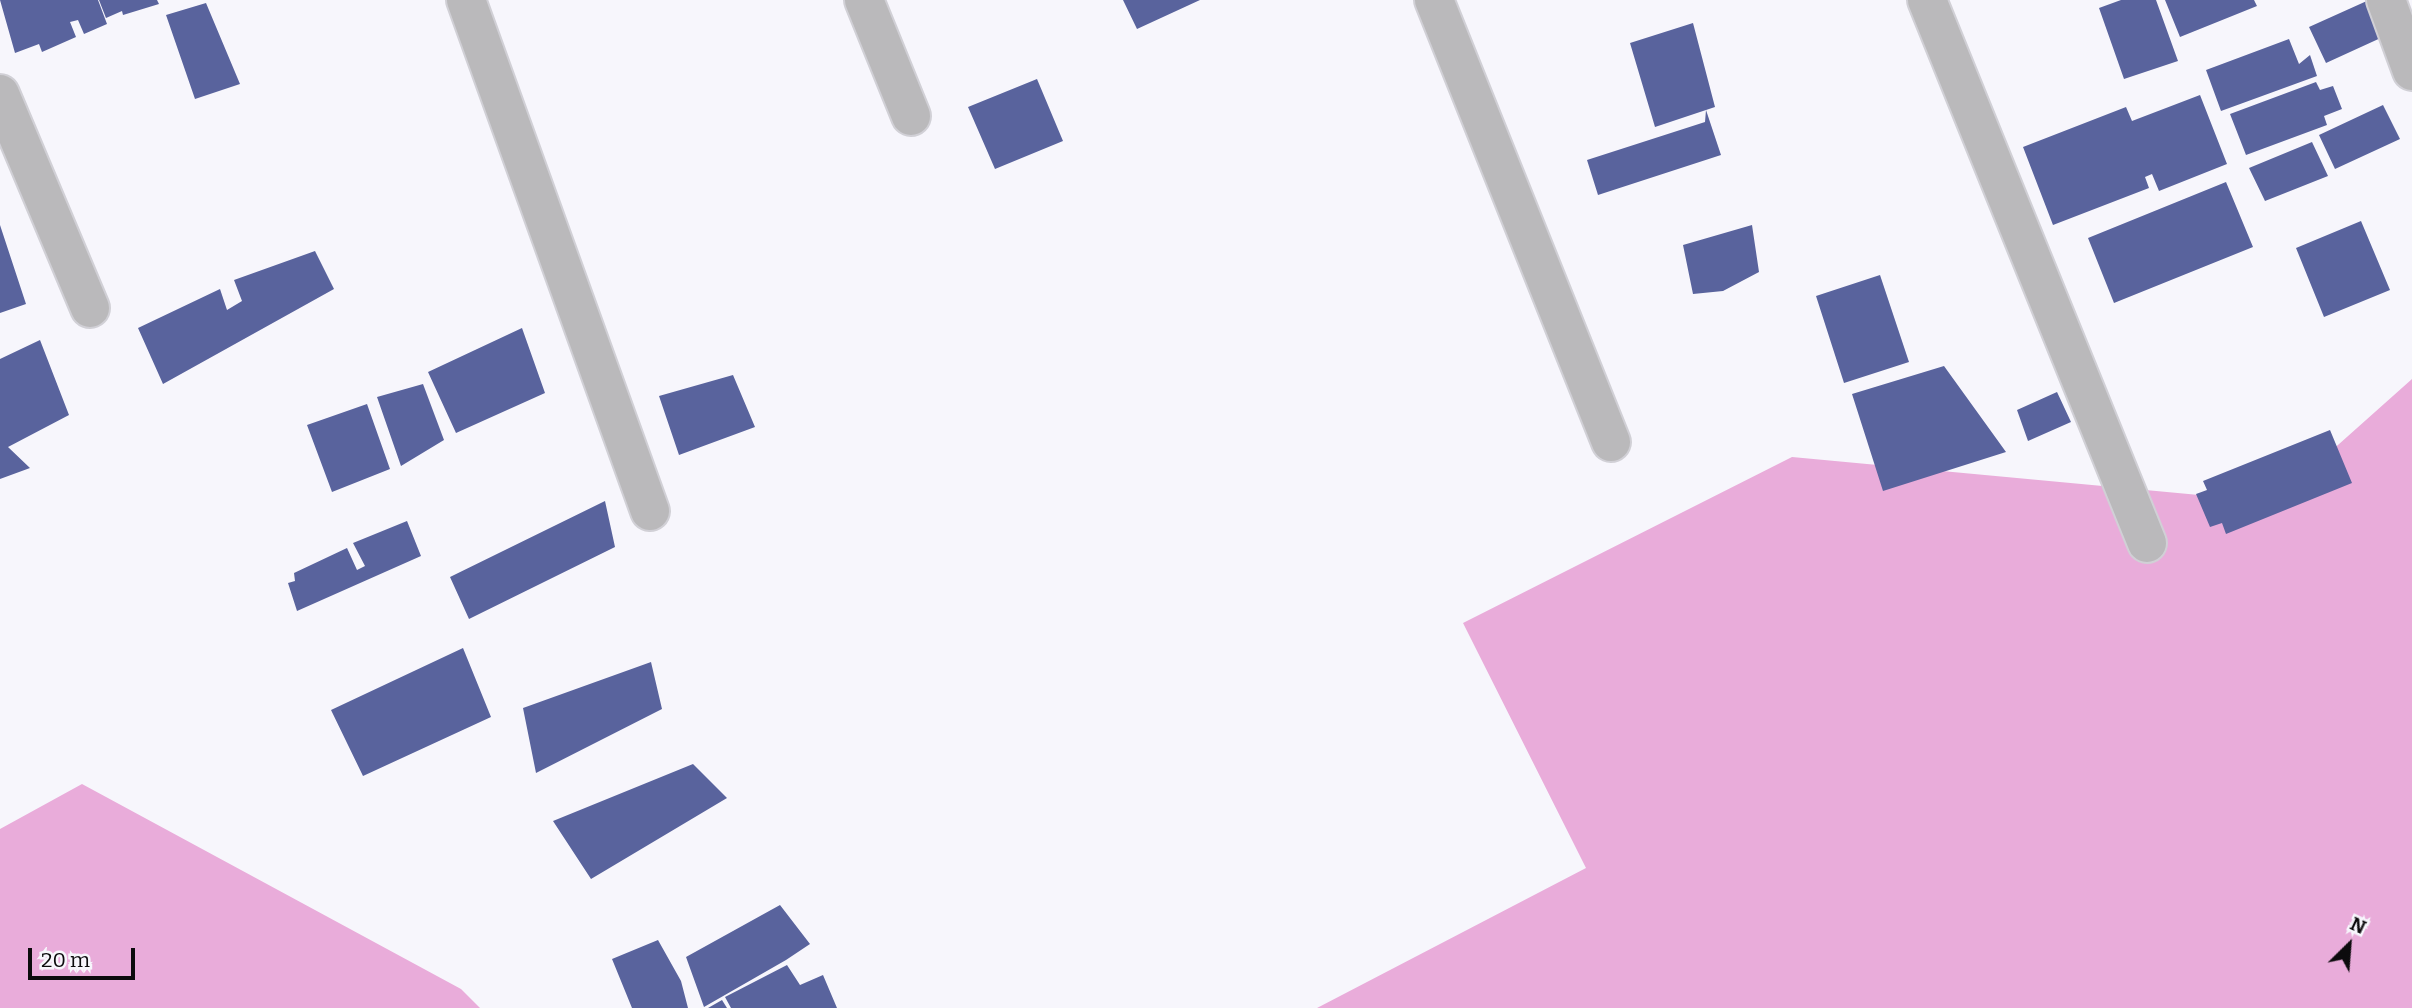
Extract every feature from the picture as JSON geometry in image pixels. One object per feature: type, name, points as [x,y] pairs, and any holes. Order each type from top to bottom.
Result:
[{"type":"street","points":[[467,0],[650,511]]},
{"type":"street","points":[[864,0],[911,116]]},
{"type":"street","points":[[1434,0],[1611,442]]},
{"type":"street","points":[[1927,0],[2147,543]]},
{"type":"street","points":[[2386,0],[2412,71]]},
{"type":"street","points":[[0,94],[90,308]]},
{"type":"shaded area","points":[[2412,379],[2412,1008],[1317,1008],[1586,868],[1463,623],[1792,457],[2274,502]]},
{"type":"shaded area","points":[[82,784],[461,989],[480,1008],[0,1008],[0,829]]},
{"type":"building","points":[[0,0],[98,0],[107,24],[84,34],[78,20],[70,22],[76,37],[42,52],[39,44],[15,53]]},
{"type":"building","points":[[99,0],[157,0],[159,4],[123,15],[122,11],[106,18]]},
{"type":"building","points":[[1123,0],[1200,0],[1137,29]]},
{"type":"building","points":[[2121,0],[2156,0],[2178,61],[2124,79],[2099,8]]},
{"type":"building","points":[[2165,0],[2254,0],[2257,6],[2180,37]]},
{"type":"building","points":[[2369,0],[2385,36],[2326,63],[2309,27]]},
{"type":"building","points":[[206,3],[240,84],[195,99],[166,15]]},
{"type":"building","points":[[1693,23],[1715,107],[1655,127],[1630,43]]},
{"type":"building","points":[[2289,39],[2299,64],[2310,55],[2317,76],[2221,111],[2206,70]]},
{"type":"building","points":[[1037,79],[1063,141],[995,169],[968,107]]},
{"type":"building","points":[[2316,82],[2320,90],[2333,86],[2342,109],[2324,116],[2327,125],[2246,155],[2230,114]]},
{"type":"building","points":[[2200,95],[2227,164],[2159,191],[2152,174],[2145,177],[2149,188],[2053,225],[2023,147],[2126,107],[2132,121]]},
{"type":"building","points":[[2383,105],[2400,139],[2335,169],[2319,135]]},
{"type":"building","points":[[1706,110],[1721,155],[1598,195],[1587,160],[1705,122]]},
{"type":"building","points":[[2312,142],[2328,176],[2265,201],[2249,168]]},
{"type":"building","points":[[2226,182],[2253,247],[2114,303],[2088,238]]},
{"type":"building","points":[[2361,221],[2390,290],[2324,317],[2296,248]]},
{"type":"building","points":[[0,225],[26,304],[0,313]]},
{"type":"building","points":[[1752,225],[1759,272],[1723,291],[1693,294],[1683,245]]},
{"type":"building","points":[[315,251],[334,289],[163,384],[138,328],[220,289],[227,310],[242,301],[234,280]]},
{"type":"building","points":[[1880,275],[1909,362],[1844,383],[1816,296]]},
{"type":"building","points":[[522,328],[545,393],[456,433],[428,372]]},
{"type":"building","points":[[40,340],[69,415],[8,447],[30,468],[0,479],[0,359]]},
{"type":"building","points":[[1944,366],[2006,452],[1883,491],[1852,394]]},
{"type":"building","points":[[733,375],[755,427],[679,455],[659,396]]},
{"type":"building","points":[[423,384],[444,440],[401,466],[377,397]]},
{"type":"building","points":[[2057,392],[2071,422],[2028,441],[2017,410]]},
{"type":"building","points":[[367,404],[390,469],[332,492],[307,425]]},
{"type":"building","points":[[2330,430],[2352,483],[2226,534],[2222,523],[2210,527],[2196,494],[2207,490],[2203,481]]},
{"type":"building","points":[[605,501],[615,547],[469,619],[450,577]]},
{"type":"building","points":[[407,521],[421,556],[297,611],[288,583],[295,581],[294,573],[347,548],[357,570],[365,566],[353,543]]},
{"type":"building","points":[[463,648],[491,717],[363,776],[331,710]]},
{"type":"building","points":[[651,662],[662,709],[536,773],[523,708]]},
{"type":"building","points":[[693,764],[727,798],[591,879],[553,821]]},
{"type":"building","points":[[780,905],[810,944],[704,1007],[686,957]]},
{"type":"building","points":[[658,940],[681,981],[688,1008],[632,1008],[612,959]]},
{"type":"building","points":[[787,965],[800,985],[823,975],[837,1008],[731,1008],[725,997]]},
{"type":"building","points":[[722,1000],[727,1008],[708,1008]]}]
